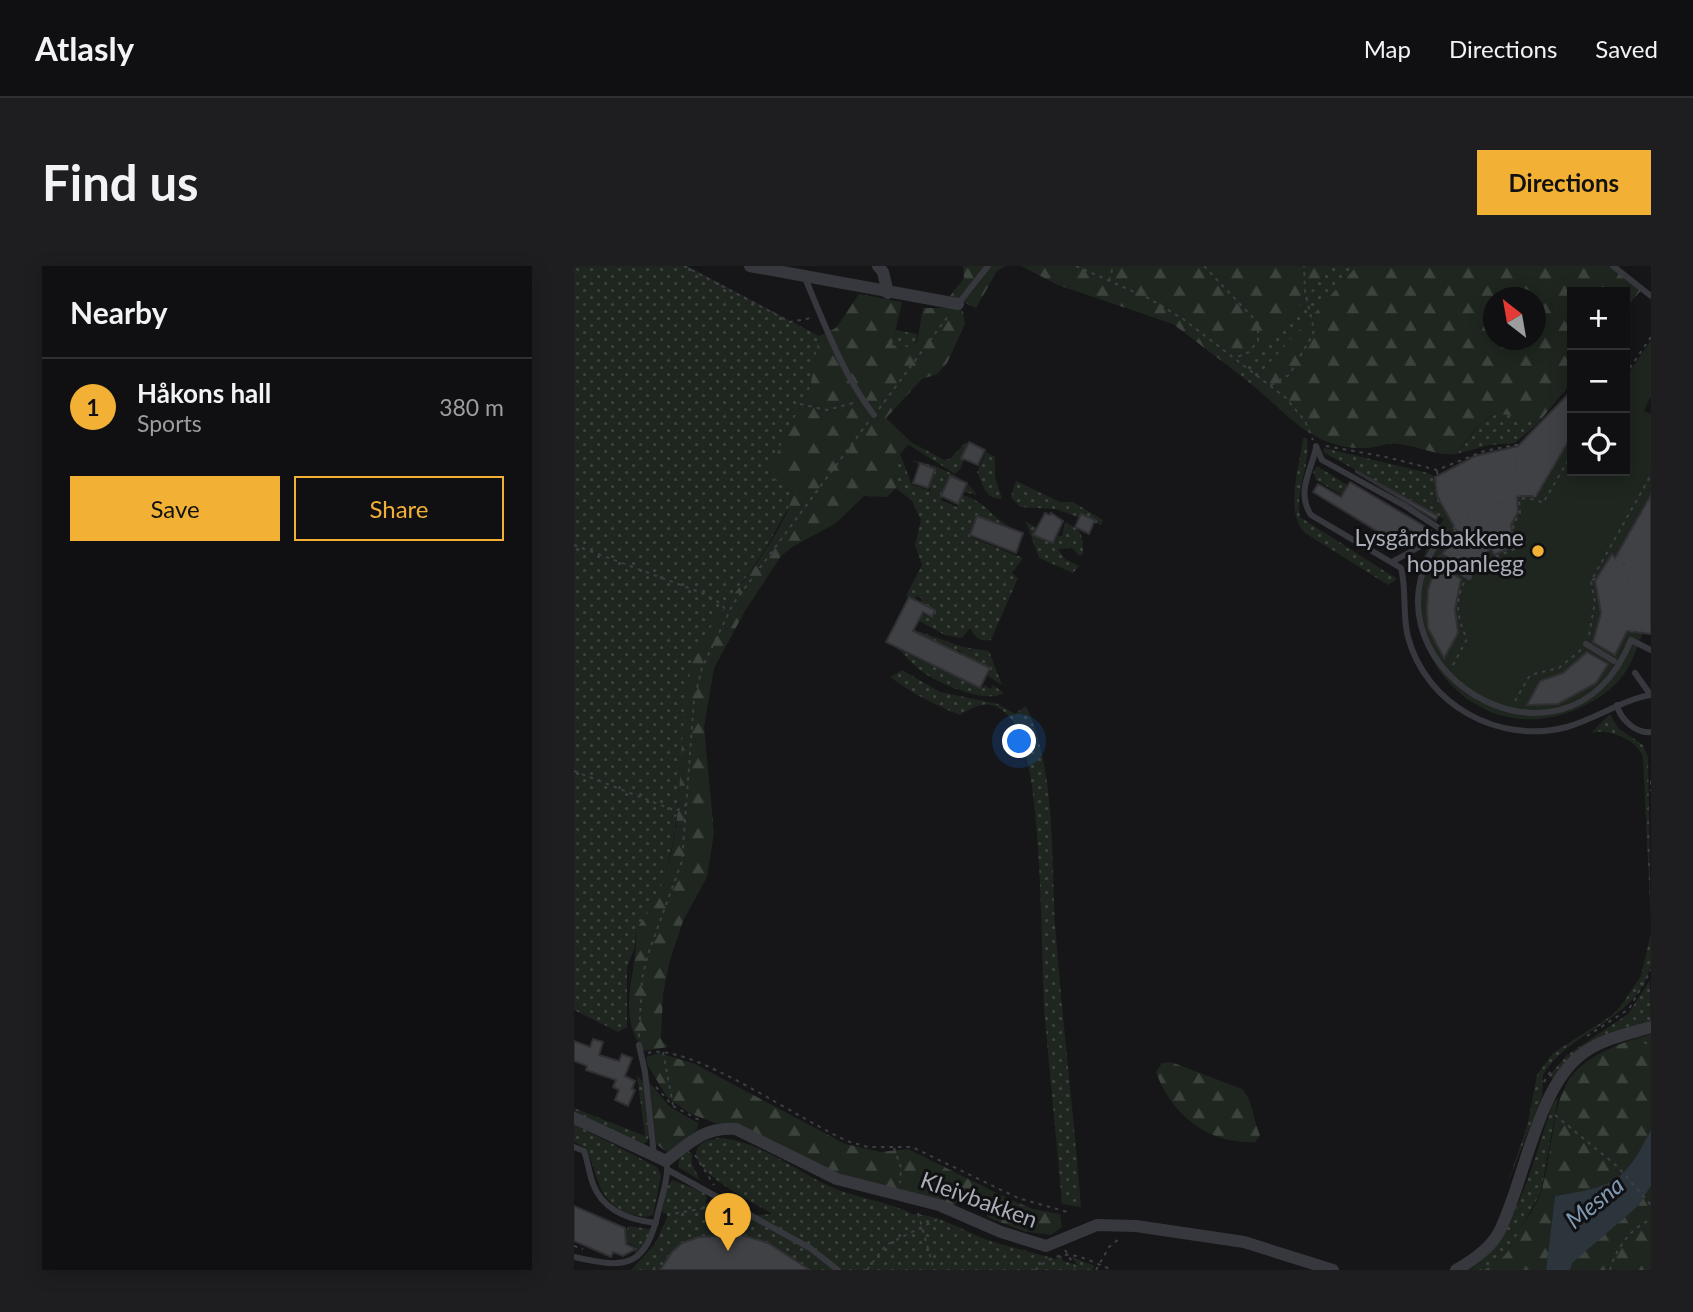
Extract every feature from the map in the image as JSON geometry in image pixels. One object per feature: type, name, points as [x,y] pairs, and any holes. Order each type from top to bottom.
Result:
[{"type":"street","points":[[750,266],[958,304]]},
{"type":"street","points":[[877,266],[883,272],[888,293]]},
{"type":"street","points":[[1456,1270],[1478,1258],[1499,1233],[1560,1076],[1582,1054],[1609,1040],[1651,1027]]},
{"type":"street","points":[[574,1118],[663,1163],[712,1129]]},
{"type":"street","name":"Kleivbakken","points":[[712,1129],[736,1129],[837,1179],[914,1198],[1046,1246],[1097,1224],[1136,1226],[1244,1242],[1334,1270]]},
{"type":"lane","points":[[958,304],[988,266]]},
{"type":"lane","points":[[1613,266],[1651,296]]},
{"type":"lane","points":[[805,278],[862,399],[874,415]]},
{"type":"lane","points":[[1316,446],[1322,460],[1405,506],[1444,532],[1425,569],[1419,590],[1421,627],[1427,645],[1442,669],[1481,700],[1516,713],[1550,712],[1569,706],[1602,688],[1615,673],[1631,640],[1651,650]]},
{"type":"lane","points":[[1316,446],[1304,488],[1305,506],[1311,515],[1401,568],[1405,625],[1416,660],[1443,697],[1473,718],[1494,726],[1536,731],[1568,727],[1617,705],[1651,694],[1635,673]]},
{"type":"lane","points":[[1392,562],[1419,547]]},
{"type":"lane","points":[[1440,559],[1469,577]]},
{"type":"lane","points":[[1586,644],[1614,661]]},
{"type":"lane","points":[[1617,705],[1619,713],[1630,725],[1641,733],[1651,732]]},
{"type":"lane","points":[[574,1257],[625,1266],[633,1262],[649,1245],[657,1220],[663,1163],[639,1045]]},
{"type":"lane","points":[[574,1147],[584,1151],[593,1183],[606,1205],[634,1220],[657,1220]]},
{"type":"lane","points":[[663,1163],[810,1248],[838,1270]]},
{"type":"path","points":[[684,266],[790,321],[807,320],[819,311]]},
{"type":"path","points":[[1076,266],[1148,298],[1183,319],[1286,398],[1305,421],[1316,446],[1386,457],[1437,470],[1484,451],[1515,445],[1565,444]]},
{"type":"path","points":[[1109,281],[1113,266]]},
{"type":"path","points":[[1204,266],[1258,323],[1258,341],[1249,352],[1234,358]]},
{"type":"path","points":[[1270,386],[1289,375],[1314,330],[1305,291],[1304,266]]},
{"type":"path","points":[[639,1045],[642,979],[648,954],[682,861],[694,700],[702,668],[727,614],[757,570],[958,304]]},
{"type":"path","points":[[1630,368],[1651,337]]},
{"type":"path","points":[[800,404],[827,410],[862,399]]},
{"type":"path","points":[[1533,498],[1567,441]]},
{"type":"path","points":[[1449,671],[1467,639],[1460,625],[1458,605],[1463,585],[1488,560],[1517,548],[1513,525],[1520,513],[1515,445]]},
{"type":"path","points":[[1444,532],[1453,529],[1478,511],[1518,499],[1533,498],[1543,503],[1567,462]]},
{"type":"path","points":[[1437,470],[1440,496],[1458,524]]},
{"type":"path","points":[[1511,707],[1530,676],[1559,668],[1586,644],[1594,612],[1591,580],[1651,475]]},
{"type":"path","points":[[1631,640],[1633,598],[1619,554],[1651,498]]},
{"type":"path","points":[[1453,529],[1481,550],[1488,560]]},
{"type":"path","points":[[1514,536],[1521,534]]},
{"type":"path","points":[[574,545],[702,593],[722,604],[727,614]]},
{"type":"path","points":[[1591,580],[1651,551]]},
{"type":"path","points":[[1632,629],[1651,630]]},
{"type":"path","points":[[574,771],[676,811],[688,803]]},
{"type":"path","points":[[1651,782],[1651,791]]},
{"type":"path","points":[[642,1058],[647,1053],[663,1051],[713,1069],[829,1134],[868,1147],[912,1147],[1018,1198],[1071,1213]]},
{"type":"path","points":[[663,1051],[673,1106]]},
{"type":"path","points":[[645,1072],[673,1106],[712,1129]]},
{"type":"path","points":[[1546,1108],[1618,1167],[1651,1205]]},
{"type":"path","points":[[695,1146],[695,1159],[714,1185]]},
{"type":"path","points":[[892,1147],[901,1168],[899,1194]]},
{"type":"path","points":[[914,1198],[934,1270]]},
{"type":"path","points":[[657,1220],[730,1202]]},
{"type":"path","points":[[867,1270],[886,1245],[922,1225],[944,1217]]},
{"type":"path","points":[[1610,1270],[1615,1256],[1632,1231],[1651,1220]]},
{"type":"path","points":[[1096,1270],[1109,1247],[1136,1226]]},
{"type":"path","points":[[1067,1254],[1077,1270]]},
{"type":"path","points":[[1035,1270],[1047,1259],[1067,1254],[1113,1270]]},
{"type":"path","points":[[653,1270],[657,1264]]},
{"type":"green space","points":[[574,266],[687,266],[819,336],[810,388],[771,465],[770,476],[793,493],[791,503],[766,548],[695,651],[685,709],[681,780],[673,842],[663,883],[648,915],[636,929],[635,947],[627,967],[627,1027],[618,1032],[574,1010]]},
{"type":"green space","points":[[963,266],[1006,266],[997,271],[976,308],[950,296],[964,278]]},
{"type":"green space","points":[[1021,266],[1332,266],[1243,372],[1236,372],[1173,324],[1058,285]]},
{"type":"green space","points":[[1332,266],[1357,266],[1251,384],[1236,372],[1243,372]]},
{"type":"green space","points":[[1357,266],[1616,266],[1644,287],[1630,303],[1630,287],[1567,287],[1567,388],[1538,423],[1508,415],[1490,417],[1475,429],[1457,454],[1441,454],[1394,444],[1366,448],[1347,447],[1316,437],[1251,384]]},
{"type":"green space","points":[[859,294],[902,302],[892,345],[916,348],[923,308],[958,308],[963,311],[965,324],[947,363],[937,374],[922,379],[886,418],[911,442],[900,454],[894,455],[896,488],[887,497],[864,496],[836,523],[781,556],[745,611],[714,668],[704,727],[714,833],[707,877],[683,921],[670,960],[663,994],[661,1039],[668,1047],[644,1051],[635,1036],[629,1007],[636,929],[653,903],[673,844],[684,718],[694,655],[701,640],[771,541],[789,507],[793,493],[770,476],[771,465],[810,388],[819,336],[836,328]]},
{"type":"green space","points":[[896,330],[917,334],[916,348],[891,345]]},
{"type":"green space","name":"Lysgårdsbakkene hoppanlegg","points":[[1651,340],[1651,396],[1644,411],[1651,414],[1651,634],[1643,633],[1626,672],[1618,681],[1584,706],[1541,719],[1502,716],[1468,699],[1440,672],[1423,637],[1417,598],[1424,556],[1447,515],[1437,496],[1435,477],[1474,456],[1518,446],[1567,398],[1567,476],[1630,476],[1630,371]]},
{"type":"green space","points":[[1499,413],[1515,414],[1538,423],[1515,443],[1489,445],[1457,454],[1482,421]]},
{"type":"green space","points":[[1303,438],[1307,439],[1308,449],[1300,497],[1300,517],[1397,579],[1388,585],[1305,533],[1299,524],[1294,501]]},
{"type":"green space","points":[[911,442],[944,460],[950,459],[966,442],[969,444],[961,468],[955,474],[909,445]]},
{"type":"green space","points":[[1324,448],[1428,473],[1435,477],[1437,496],[1447,515],[1444,519],[1323,452]]},
{"type":"green space","points":[[986,452],[995,457],[995,477],[1002,499],[988,494],[977,472]]},
{"type":"green space","points":[[900,454],[912,485],[931,491],[929,487],[934,471],[912,461],[938,467],[965,482],[977,495],[964,492],[966,486],[950,479],[941,500],[957,507],[963,495],[971,498],[1010,526],[978,517],[970,537],[1023,558],[1012,573],[1018,578],[991,640],[978,638],[970,628],[962,638],[945,635],[919,621],[923,614],[931,618],[935,611],[920,604],[922,598],[916,596],[914,601],[906,596],[922,565],[915,545],[921,520],[912,501],[896,488],[894,455]]},
{"type":"green space","points":[[1317,466],[1427,535],[1423,542],[1316,480],[1313,472]]},
{"type":"green space","points":[[1016,481],[1060,502],[1073,502],[1103,520],[1101,525],[1055,509],[1020,507],[1011,497]]},
{"type":"green space","points":[[1026,522],[1040,529],[1037,537],[1054,544],[1058,536],[1062,536],[1065,522],[1078,530],[1083,542],[1083,554],[1080,556],[1072,548],[1058,549],[1065,559],[1079,566],[1073,573],[1039,558]]},
{"type":"green space","points":[[915,630],[963,647],[989,651],[1002,685],[988,676],[990,670],[963,657],[964,654],[958,650],[956,653],[913,633]]},
{"type":"green space","points":[[899,650],[981,689],[984,685],[991,689],[993,685],[1004,693],[985,696],[948,686],[920,670]]},
{"type":"green space","points":[[902,670],[940,692],[998,704],[1015,714],[1026,706],[1036,733],[1051,819],[1056,937],[1081,1207],[1062,1204],[1045,1018],[1039,861],[1030,774],[1022,741],[1011,719],[998,708],[980,705],[960,715],[924,698],[890,677]]},
{"type":"green space","points":[[1610,714],[1618,728],[1643,745],[1648,757],[1651,925],[1643,757],[1635,745],[1621,736],[1605,732],[1591,733]]},
{"type":"green space","points":[[1651,933],[1651,965],[1632,1000],[1618,1013],[1569,1046],[1543,1075],[1542,1096],[1507,1185],[1528,1123],[1537,1075],[1553,1053],[1611,1016],[1621,1006],[1641,976]]},
{"type":"green space","points":[[1650,980],[1651,1021],[1624,1029],[1554,1078],[1548,1077],[1567,1055],[1628,1014]]},
{"type":"green space","points":[[1651,1034],[1651,1130],[1628,1168],[1608,1187],[1555,1196],[1546,1270],[1484,1270],[1507,1253],[1538,1200],[1557,1108],[1574,1073],[1591,1059],[1616,1046]]},
{"type":"green space","points":[[659,1053],[695,1064],[845,1144],[881,1152],[908,1149],[1009,1199],[1033,1209],[1060,1214],[1062,1227],[1051,1235],[1023,1231],[989,1218],[972,1205],[959,1201],[954,1205],[835,1172],[743,1127],[715,1123],[689,1113],[667,1097],[647,1064],[646,1057]]},
{"type":"green space","points":[[1171,1062],[1242,1089],[1260,1135],[1255,1142],[1238,1142],[1208,1133],[1182,1114],[1171,1102],[1156,1072],[1162,1063]]},
{"type":"green space","points":[[637,1075],[643,1082],[649,1135],[647,1142],[643,1144],[574,1113],[574,1108],[645,1136]]},
{"type":"green space","points":[[649,1082],[670,1107],[698,1123],[697,1130],[667,1152],[656,1144]]},
{"type":"green space","points":[[1558,1098],[1541,1192],[1503,1261],[1484,1270],[1469,1270],[1485,1257],[1511,1218],[1531,1170],[1553,1103]]},
{"type":"green space","points":[[574,1124],[657,1167],[661,1176],[653,1215],[634,1215],[611,1203],[605,1196],[586,1148],[574,1142]]},
{"type":"green space","points":[[717,1138],[733,1140],[763,1150],[843,1192],[940,1220],[1002,1245],[1056,1259],[1061,1256],[1063,1261],[1077,1265],[1072,1257],[1095,1266],[1092,1270],[631,1270],[655,1244],[668,1215],[662,1212],[667,1187],[672,1180],[704,1192],[707,1198],[705,1202],[730,1217],[772,1214],[722,1184],[699,1163],[696,1153],[701,1144]]},
{"type":"green space","points":[[688,1151],[692,1154],[692,1164],[700,1180],[678,1167],[680,1156]]},
{"type":"green space","points":[[1651,1186],[1651,1270],[1570,1270],[1571,1263],[1637,1207]]},
{"type":"green space","points":[[628,1226],[650,1229],[650,1238],[632,1259],[637,1248],[624,1240]]},
{"type":"water","name":"Mesna","points":[[1651,1130],[1651,1186],[1637,1207],[1572,1263],[1570,1270],[1546,1270],[1555,1196],[1590,1189],[1614,1180],[1632,1163]]},
{"type":"building","points":[[1567,395],[1567,443],[1536,496],[1517,496],[1518,512],[1511,525],[1515,546],[1494,555],[1491,548],[1472,568],[1467,564],[1466,568],[1442,554],[1459,535],[1437,496],[1435,477],[1475,456],[1518,446]]},
{"type":"building","points":[[969,442],[985,450],[978,465],[961,458]]},
{"type":"building","points":[[920,463],[935,469],[928,488],[913,483]]},
{"type":"building","points":[[1356,472],[1438,516],[1436,520]]},
{"type":"building","points":[[950,476],[967,483],[958,504],[941,496]]},
{"type":"building","points":[[1350,482],[1431,530],[1426,539],[1404,527],[1395,542],[1313,492],[1318,484],[1341,497]]},
{"type":"building","points":[[1651,495],[1651,634],[1627,631],[1615,655],[1593,642],[1601,613],[1595,581],[1612,554],[1615,558]]},
{"type":"building","points":[[1045,513],[1051,513],[1063,521],[1053,543],[1033,535]]},
{"type":"building","points":[[1081,514],[1095,520],[1089,534],[1075,527]]},
{"type":"building","points":[[977,516],[1023,533],[1016,553],[970,535]]},
{"type":"building","points":[[1437,564],[1461,579],[1455,609],[1458,633],[1444,658],[1428,628],[1428,590]]},
{"type":"building","points":[[909,597],[935,610],[932,617],[923,612],[913,631],[990,668],[980,688],[886,642]]},
{"type":"building","points":[[1587,652],[1608,664],[1596,683],[1558,704],[1527,705],[1540,681],[1563,673]]},
{"type":"building","points":[[593,1039],[603,1042],[599,1055],[619,1061],[622,1054],[632,1058],[625,1076],[635,1081],[632,1089],[635,1090],[628,1106],[615,1100],[619,1090],[613,1087],[616,1080],[586,1070],[587,1066],[574,1061],[574,1041],[590,1047]]},
{"type":"building","points":[[574,1206],[625,1228],[626,1244],[636,1249],[623,1256],[613,1252],[611,1257],[574,1241]]},
{"type":"building","points":[[722,1229],[768,1243],[810,1270],[660,1270],[682,1243],[699,1237],[718,1236]]},
{"type":"place","name":"Lysgårdsbakkene hoppanlegg","points":[[1538,551]]},
{"type":"place","name":"Håkons hall","points":[[728,1251]]}]
